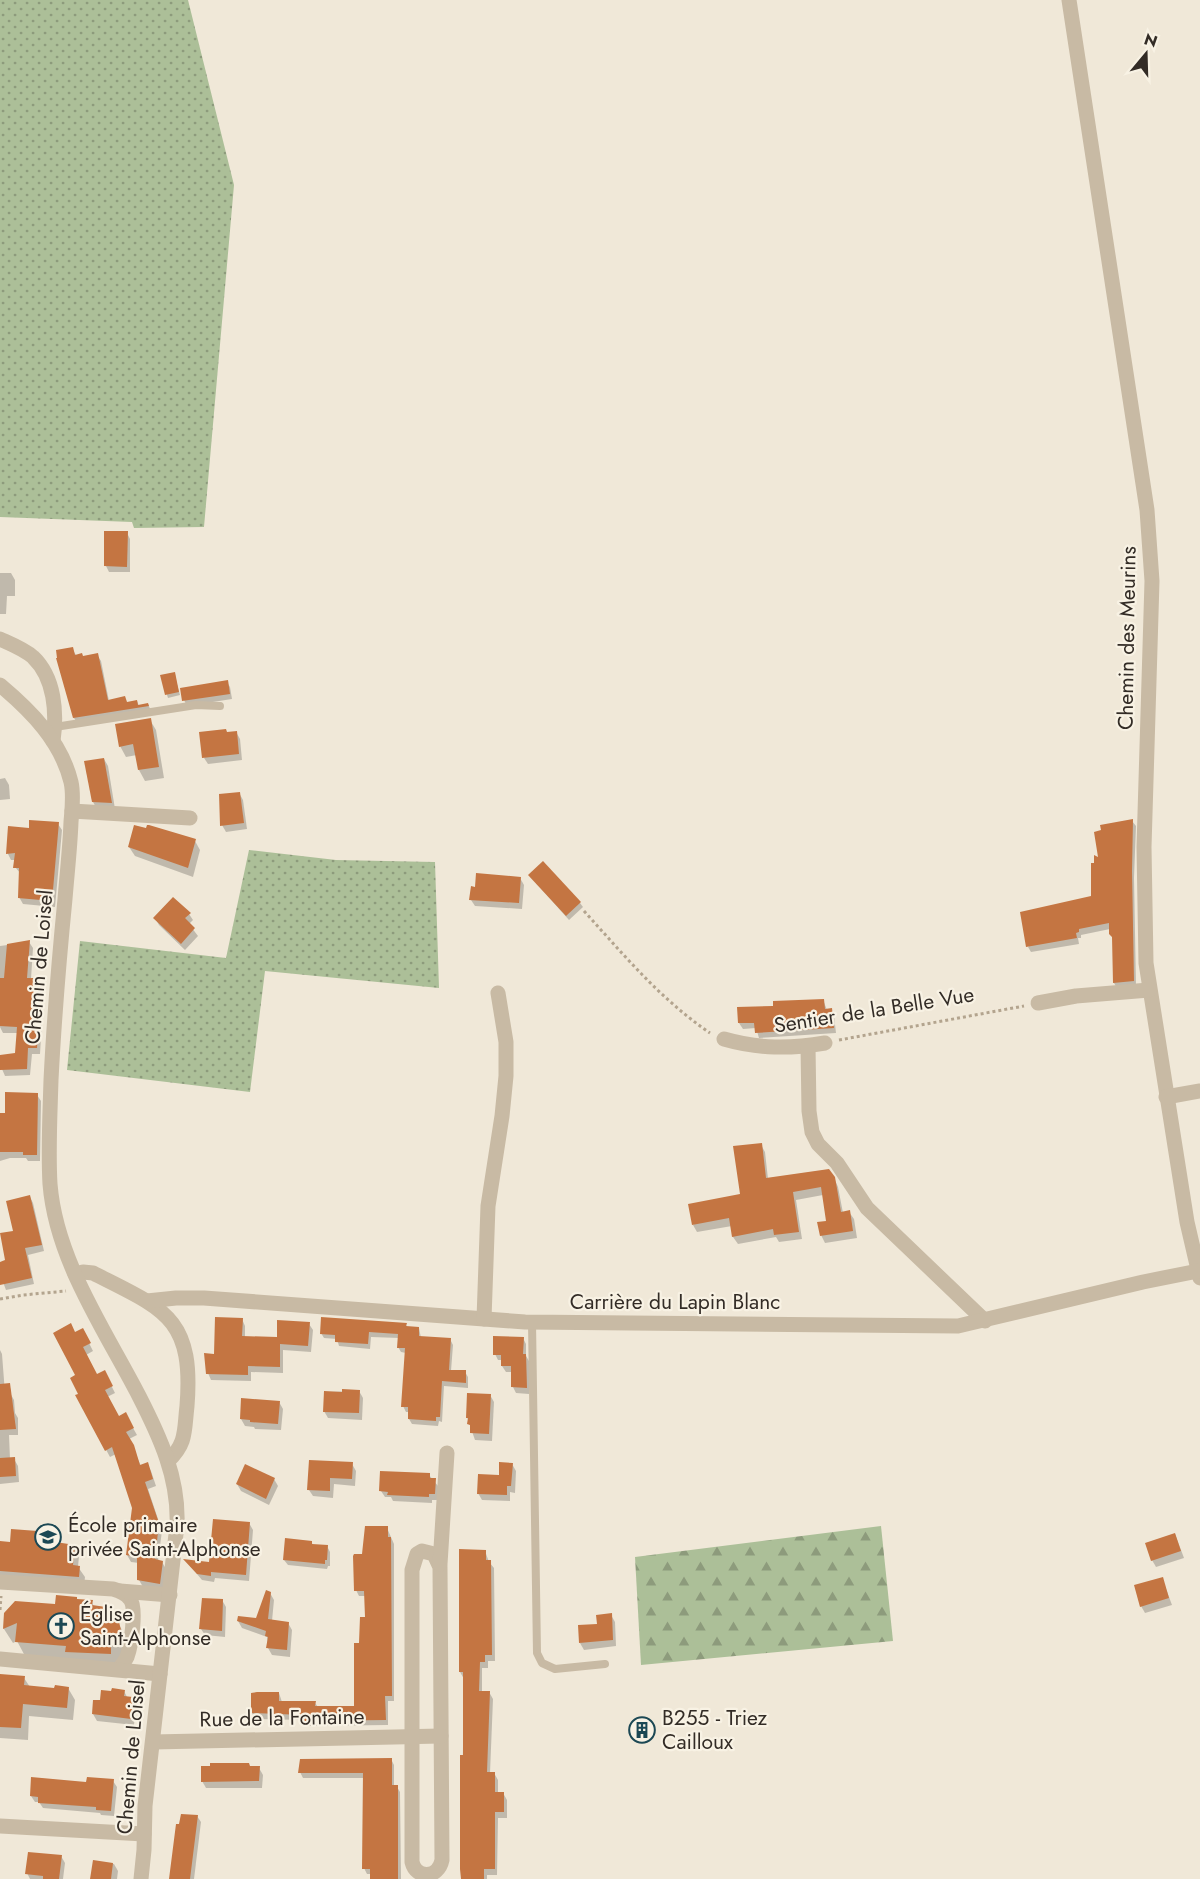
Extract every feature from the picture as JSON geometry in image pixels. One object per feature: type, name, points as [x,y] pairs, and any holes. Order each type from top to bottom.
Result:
[{"type":"street","name":"Chemin des Meurins","points":[[1069,0],[1149,528],[1152,581],[1143,872],[1144,934],[1149,990],[1166,1096],[1187,1222],[1199,1274]]},
{"type":"street","points":[[0,639],[28,653],[40,666],[56,711],[54,734]]},
{"type":"street","name":"Chemin de Loisel","points":[[0,685],[54,734],[71,780],[73,797],[56,988],[49,1155],[50,1186],[57,1226],[75,1274],[155,1428],[168,1461],[175,1488],[178,1514],[145,1806],[141,1879]]},
{"type":"street","points":[[72,811],[190,818]]},
{"type":"street","points":[[1038,1003],[1076,996],[1149,990]]},
{"type":"street","points":[[484,1319],[488,1206],[506,1076],[506,1042],[498,993]]},
{"type":"street","name":"Sentier de la Belle Vue","points":[[724,1039],[767,1048],[792,1048],[825,1043]]},
{"type":"street","points":[[808,1046],[809,1111],[812,1132],[818,1144],[837,1163],[867,1208],[985,1321]]},
{"type":"street","points":[[1166,1096],[1200,1091]]},
{"type":"street","points":[[75,1274],[88,1271],[147,1301],[171,1319],[180,1335],[186,1354],[187,1397],[184,1435],[179,1450],[168,1461]]},
{"type":"street","name":"Carrière du Lapin Blanc","points":[[147,1301],[204,1298],[532,1322],[944,1326],[985,1321],[1143,1282],[1199,1274]]},
{"type":"street","points":[[440,1567],[434,1554],[424,1550],[417,1554],[413,1564],[412,1862],[414,1871],[419,1877],[426,1878],[435,1875],[441,1869],[442,1860],[440,1567],[447,1454]]},
{"type":"street","points":[[0,1582],[170,1595]]},
{"type":"street","points":[[119,1669],[125,1661],[130,1646],[133,1611],[130,1598],[120,1591]]},
{"type":"street","points":[[0,1659],[160,1674]]},
{"type":"street","name":"Rue de la Fontaine","points":[[153,1742],[441,1736]]},
{"type":"street","points":[[0,1826],[144,1834]]},
{"type":"lane","points":[[54,734],[196,705],[220,706]]},
{"type":"lane","points":[[532,1322],[537,1653],[542,1663],[555,1669],[605,1664]]},
{"type":"path","points":[[584,911],[663,997],[702,1027],[724,1039]]},
{"type":"path","name":"Sentier de la Belle Vue","points":[[825,1043],[1038,1003]]},
{"type":"path","points":[[0,1299],[23,1294],[83,1289]]},
{"type":"green space","points":[[0,0],[188,0],[234,185],[204,527],[134,528],[132,522],[0,517]]},
{"type":"green space","points":[[249,850],[336,860],[435,862],[439,988],[265,971],[250,1092],[67,1070],[80,941],[226,958]]},
{"type":"green space","points":[[881,1526],[893,1641],[641,1665],[635,1557]]},
{"type":"building","points":[[104,531],[128,531],[127,567],[104,566]]},
{"type":"building","points":[[73,647],[75,655],[98,653],[108,700],[125,696],[127,702],[137,700],[138,705],[148,703],[149,706],[73,718],[56,658],[56,650]]},
{"type":"building","points":[[175,672],[179,692],[165,695],[160,675]]},
{"type":"building","points":[[228,680],[230,694],[182,701],[180,688]]},
{"type":"building","points":[[151,718],[159,767],[138,770],[133,744],[119,747],[115,724]]},
{"type":"building","points":[[226,729],[227,732],[237,731],[239,754],[202,758],[199,732]]},
{"type":"building","points":[[104,758],[112,803],[92,802],[84,761]]},
{"type":"building","points":[[240,792],[244,823],[220,826],[219,794]]},
{"type":"building","points":[[1133,819],[1134,981],[1113,983],[1112,937],[1109,934],[1109,923],[1079,929],[1076,933],[1077,938],[1026,947],[1020,912],[1091,896],[1091,863],[1094,863],[1094,855],[1098,857],[1094,832],[1101,830],[1100,825]]},
{"type":"building","points":[[29,820],[59,822],[52,901],[18,898],[19,868],[13,868],[15,853],[6,854],[8,826],[29,828]]},
{"type":"building","points":[[134,825],[146,828],[149,825],[196,839],[188,868],[128,847]]},
{"type":"building","points":[[543,861],[581,902],[566,916],[528,875]]},
{"type":"building","points":[[476,873],[521,877],[519,903],[469,900],[471,886],[475,887]]},
{"type":"building","points":[[173,897],[191,913],[185,918],[195,928],[181,944],[153,918]]},
{"type":"building","points":[[30,940],[27,978],[41,978],[37,1048],[28,1048],[27,1069],[0,1070],[0,1055],[15,1053],[17,1027],[0,1026],[0,978],[4,978],[7,944]]},
{"type":"building","points":[[824,999],[825,1009],[832,1008],[834,1028],[755,1033],[754,1023],[738,1023],[737,1007],[773,1006],[773,1001]]},
{"type":"building","points":[[5,1092],[38,1093],[37,1155],[23,1155],[23,1152],[0,1152],[0,1113],[5,1113]]},
{"type":"building","points":[[762,1143],[766,1178],[829,1169],[835,1177],[841,1212],[850,1210],[853,1231],[820,1236],[817,1222],[826,1221],[821,1187],[793,1192],[799,1232],[774,1235],[773,1229],[732,1237],[729,1218],[692,1225],[688,1204],[740,1194],[733,1146]]},
{"type":"building","points":[[30,1195],[42,1245],[25,1248],[32,1278],[0,1285],[0,1262],[5,1260],[0,1233],[13,1231],[6,1201]]},
{"type":"building","points":[[215,1317],[243,1318],[242,1336],[277,1337],[277,1320],[310,1322],[308,1346],[280,1344],[280,1367],[248,1366],[248,1375],[206,1374],[204,1353],[214,1354]]},
{"type":"building","points":[[321,1317],[407,1323],[406,1326],[419,1327],[419,1336],[451,1338],[449,1370],[466,1370],[466,1383],[442,1381],[440,1417],[436,1417],[436,1421],[408,1419],[408,1407],[401,1407],[405,1348],[397,1348],[398,1334],[369,1332],[368,1344],[335,1342],[335,1335],[320,1334]]},
{"type":"building","points":[[71,1323],[75,1332],[83,1328],[91,1343],[83,1347],[97,1374],[105,1370],[113,1386],[105,1390],[119,1416],[126,1412],[134,1428],[126,1432],[134,1445],[140,1465],[148,1462],[153,1479],[145,1482],[159,1523],[155,1559],[163,1561],[160,1584],[137,1580],[137,1557],[126,1555],[132,1508],[112,1447],[105,1451],[75,1395],[78,1394],[70,1378],[75,1375],[53,1333]]},
{"type":"building","points":[[493,1336],[524,1337],[523,1354],[526,1354],[527,1388],[511,1387],[511,1366],[501,1366],[501,1355],[493,1355]]},
{"type":"building","points":[[10,1383],[16,1429],[0,1430],[0,1384]]},
{"type":"building","points":[[342,1389],[360,1390],[359,1413],[323,1412],[324,1391],[342,1392]]},
{"type":"building","points":[[467,1393],[491,1394],[489,1434],[470,1433],[470,1425],[467,1424],[468,1418],[466,1418]]},
{"type":"building","points":[[241,1398],[280,1401],[278,1424],[240,1419]]},
{"type":"building","points":[[15,1457],[16,1476],[0,1477],[0,1458]]},
{"type":"building","points":[[309,1460],[353,1462],[352,1479],[330,1478],[330,1491],[307,1490]]},
{"type":"building","points":[[499,1462],[513,1463],[511,1486],[507,1486],[507,1495],[477,1494],[478,1474],[499,1475]]},
{"type":"building","points":[[245,1464],[275,1478],[266,1499],[236,1484]]},
{"type":"building","points":[[380,1471],[430,1473],[430,1478],[436,1478],[435,1494],[429,1494],[429,1497],[387,1495],[388,1492],[379,1491]]},
{"type":"building","points":[[213,1519],[250,1522],[246,1575],[211,1572],[211,1576],[197,1574],[183,1559],[209,1562]]},
{"type":"building","points":[[365,1526],[388,1526],[388,1537],[391,1537],[392,1696],[385,1696],[386,1720],[303,1721],[303,1715],[251,1713],[251,1693],[257,1692],[279,1692],[279,1701],[316,1701],[315,1706],[354,1706],[354,1643],[359,1643],[360,1617],[365,1617],[364,1591],[354,1591],[353,1556],[362,1554]]},
{"type":"building","points":[[11,1529],[51,1532],[49,1541],[75,1545],[73,1565],[80,1566],[79,1577],[0,1571],[0,1541],[10,1542]]},
{"type":"building","points":[[1175,1533],[1181,1551],[1151,1561],[1145,1543]]},
{"type":"building","points":[[285,1538],[328,1545],[325,1564],[283,1560]]},
{"type":"building","points":[[459,1549],[486,1550],[486,1560],[491,1560],[492,1655],[485,1655],[485,1662],[480,1662],[479,1691],[490,1691],[487,1772],[495,1772],[495,1792],[504,1792],[504,1812],[495,1812],[495,1869],[484,1869],[484,1879],[461,1879],[460,1869],[463,1672],[459,1672]]},
{"type":"building","points":[[1163,1577],[1169,1598],[1140,1607],[1134,1585]]},
{"type":"building","points":[[266,1590],[271,1592],[268,1619],[289,1622],[287,1650],[266,1648],[268,1637],[265,1636],[266,1631],[237,1621],[238,1616],[256,1618]]},
{"type":"building","name":"Église Saint-Alphonse","points":[[56,1595],[93,1600],[92,1605],[106,1607],[106,1614],[119,1622],[121,1630],[111,1647],[111,1654],[65,1652],[66,1646],[15,1642],[17,1623],[3,1629],[4,1613],[15,1601],[55,1604]]},
{"type":"building","points":[[202,1598],[223,1599],[222,1631],[199,1629]]},
{"type":"building","points":[[612,1613],[613,1640],[579,1643],[578,1625],[597,1624],[596,1615]]},
{"type":"building","points":[[0,1674],[25,1676],[24,1685],[69,1687],[67,1708],[23,1704],[21,1728],[0,1727]]},
{"type":"building","points":[[112,1688],[125,1690],[124,1696],[133,1697],[131,1719],[92,1714],[93,1700],[100,1700],[101,1690],[111,1691]]},
{"type":"building","points":[[392,1758],[392,1785],[398,1785],[398,1879],[370,1879],[370,1869],[362,1869],[363,1773],[298,1773],[300,1759]]},
{"type":"building","points":[[210,1763],[249,1763],[250,1766],[260,1766],[259,1781],[201,1782],[201,1766],[210,1766]]},
{"type":"building","points":[[31,1777],[86,1782],[87,1777],[114,1779],[111,1811],[96,1810],[96,1807],[38,1803],[38,1797],[30,1796]]},
{"type":"building","points":[[181,1814],[198,1815],[190,1879],[169,1879],[176,1824],[179,1824]]},
{"type":"building","points":[[28,1852],[62,1855],[59,1879],[43,1879],[43,1876],[25,1874]]},
{"type":"building","points":[[93,1860],[113,1863],[111,1879],[90,1879]]},
{"type":"place","name":"École primaire privée Saint-Alphonse","points":[[48,1537]]},
{"type":"place","name":"Église Saint-Alphonse","points":[[61,1626]]},
{"type":"place","name":"B255 - Triez Cailloux","points":[[642,1730]]}]
